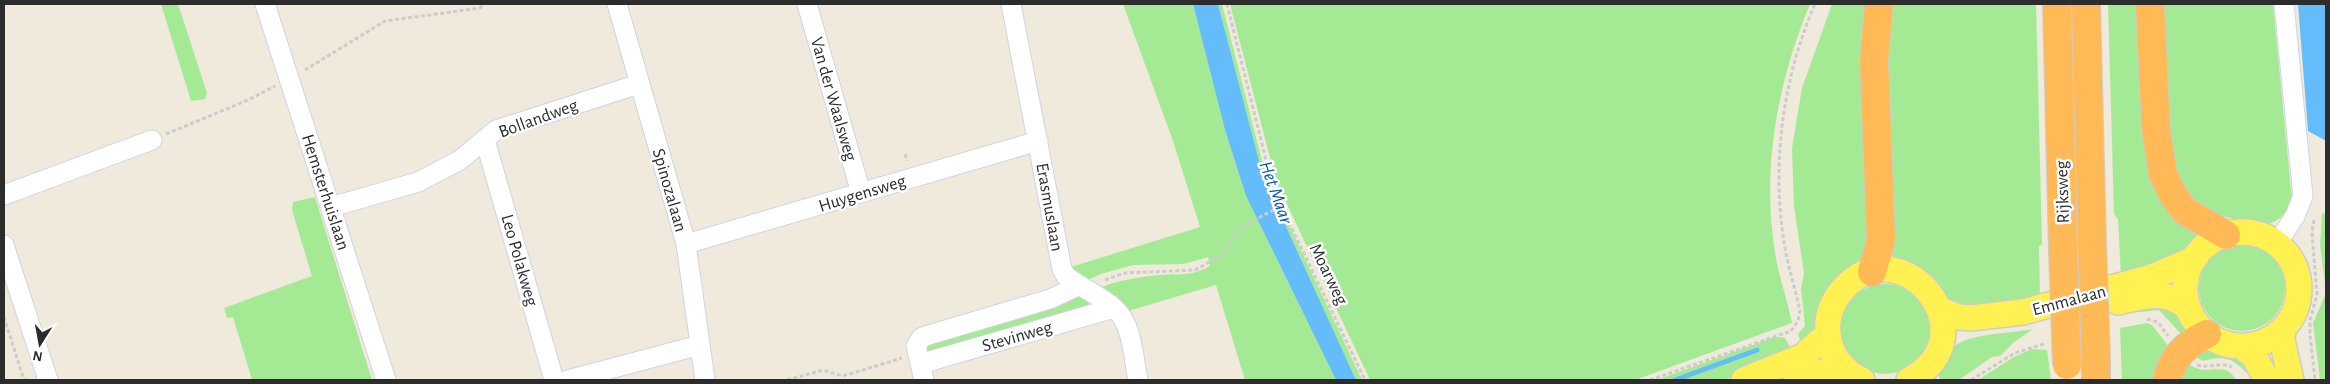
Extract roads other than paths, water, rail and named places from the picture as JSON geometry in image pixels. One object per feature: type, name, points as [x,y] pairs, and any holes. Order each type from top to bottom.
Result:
[{"type":"highway","points":[[1872,272],[1881,240],[1874,60],[1880,4]]},
{"type":"highway","name":"Rijksweg","points":[[2056,4],[2068,372]]},
{"type":"highway","name":"Rijksweg","points":[[2086,4],[2096,369]]},
{"type":"highway","points":[[2150,4],[2156,130],[2163,174],[2173,195],[2185,211],[2226,235]]},
{"type":"highway","points":[[2167,380],[2171,364],[2176,356],[2207,334]]},
{"type":"main road","points":[[2267,380],[2254,356],[2240,346],[2216,340],[2207,334],[2196,322],[2189,309],[2186,284],[2194,260],[2202,249],[2226,235],[2244,232],[2261,236],[2277,244],[2294,265],[2299,292],[2297,306],[2283,330],[2282,340],[2291,380]]},
{"type":"main road","name":"Emmalaan","points":[[1940,310],[1959,317],[1971,318],[2023,312],[2152,277],[2194,260]]},
{"type":"main road","points":[[1862,380],[1842,366],[1835,356],[1828,334],[1830,313],[1839,294],[1854,279],[1872,272],[1895,271],[1915,278],[1930,292],[1940,310],[1943,327],[1941,343],[1931,372],[1909,380]]},
{"type":"main road","name":"Emmalaan","points":[[1941,343],[1954,336],[2027,327],[2154,294],[2180,300],[2189,309]]},
{"type":"main road","points":[[2240,346],[2264,342],[2283,330]]},
{"type":"main road","points":[[1744,380],[1803,356],[1828,334]]},
{"type":"main road","points":[[1796,380],[1842,366]]},
{"type":"street","name":"Hemsterhuislaan","points":[[265,4],[386,380]]},
{"type":"street","name":"Spinozalaan","points":[[616,4],[686,244],[705,380]]},
{"type":"street","name":"Van der Waalsweg","points":[[807,4],[861,193]]},
{"type":"street","name":"Erasmuslaan","points":[[1011,4],[1062,269],[1066,276],[1078,286],[1114,308],[1123,319],[1128,332],[1138,380]]},
{"type":"street","points":[[2277,244],[2296,216],[2303,196],[2284,4]]},
{"type":"street","name":"Bollandweg","points":[[331,206],[418,182],[460,160],[496,130],[639,84]]},
{"type":"street","points":[[4,195],[152,140]]},
{"type":"street","name":"Leo Polakweg","points":[[485,140],[554,380]]},
{"type":"street","name":"Huygensweg","points":[[686,244],[1038,142]]},
{"type":"street","points":[[4,245],[48,380]]},
{"type":"street","name":"Stevinweg","points":[[1078,286],[1050,299],[928,334],[918,340],[920,366],[1114,308]]},
{"type":"street","points":[[568,380],[700,345]]},
{"type":"water","points":[[1193,4],[1218,4],[1263,176],[1356,380],[1336,380],[1246,196],[1225,130]]},
{"type":"water","points":[[2298,4],[2326,4],[2326,141],[2308,131]]},
{"type":"waterway","points":[[1675,380],[1757,350]]},
{"type":"water label","name":"Het Maar","points":[[1277,192]]}]
